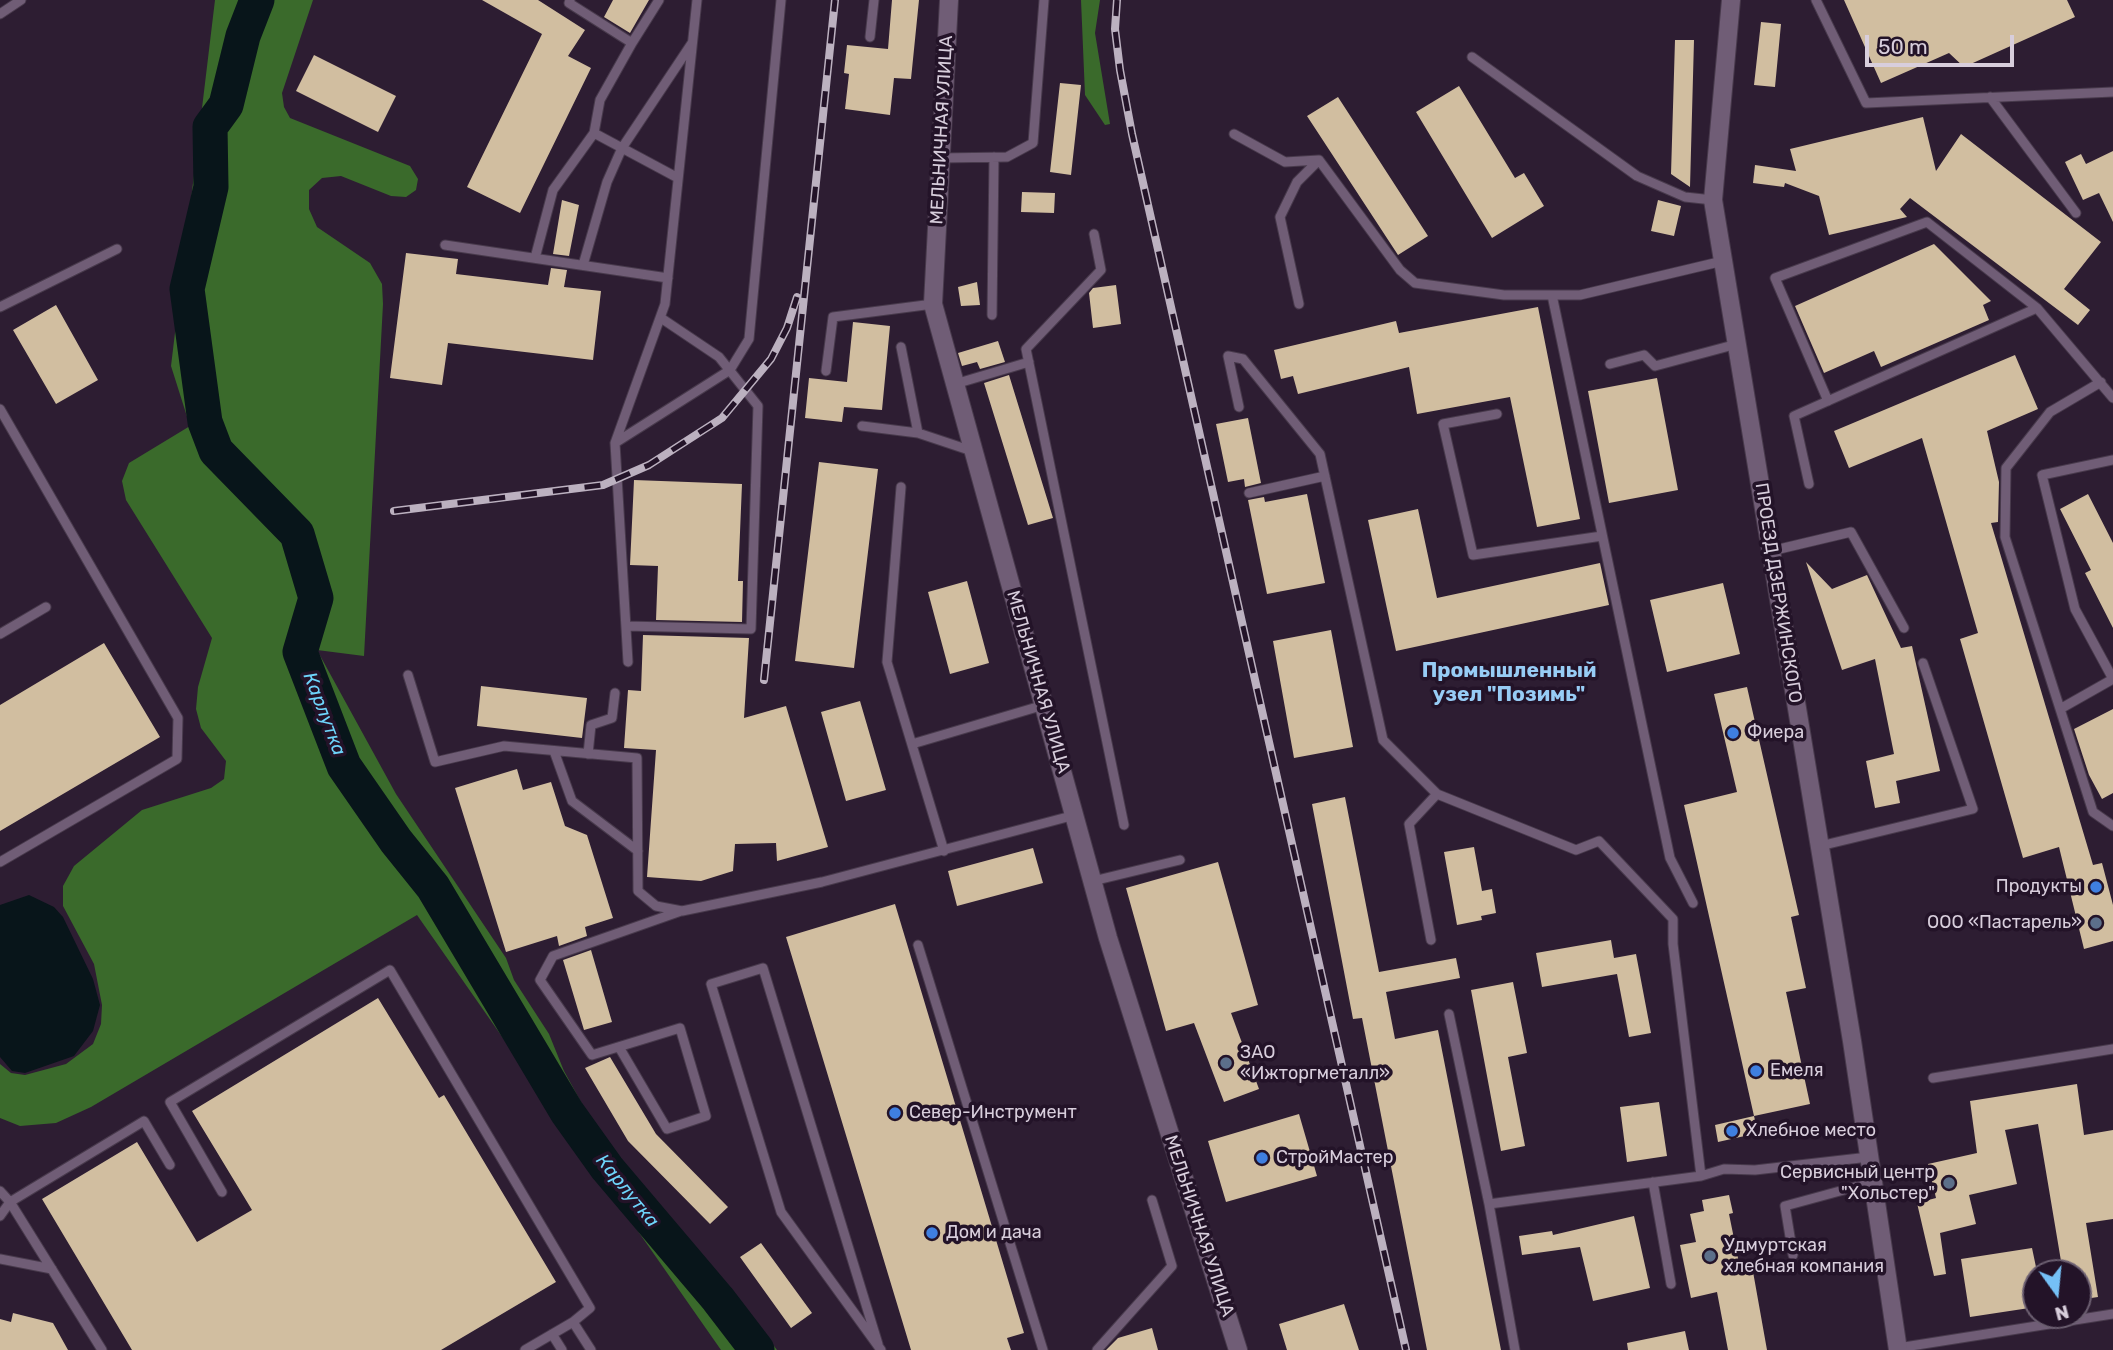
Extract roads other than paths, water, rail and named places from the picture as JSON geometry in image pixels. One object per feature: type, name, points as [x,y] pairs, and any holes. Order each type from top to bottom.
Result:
[{"type":"street","name":"МЕЛЬНИЧНАЯ УЛИЦА","points":[[949,0],[933,304],[1093,881],[1238,1350]]},
{"type":"street","name":"ПРОЕЗД ДЗЕРЖИНСКОГО","points":[[1731,0],[1713,200],[1820,846],[1898,1349]]},
{"type":"lane","points":[[0,14],[21,0]]},
{"type":"lane","points":[[570,0],[569,3],[632,43]]},
{"type":"lane","points":[[535,258],[554,190],[594,133],[600,100],[659,0]]},
{"type":"lane","points":[[628,662],[615,443],[661,318],[668,278],[697,0]]},
{"type":"lane","points":[[615,443],[730,370],[748,339],[780,0]]},
{"type":"lane","points":[[870,37],[874,0]]},
{"type":"lane","points":[[940,158],[1007,157],[1033,142],[1044,0]]},
{"type":"lane","points":[[1816,0],[1866,103],[2113,92]]},
{"type":"lane","points":[[583,265],[607,182],[622,148],[693,42]]},
{"type":"lane","points":[[1472,57],[1637,176],[1685,197],[1713,200]]},
{"type":"lane","points":[[1990,97],[2076,213]]},
{"type":"lane","points":[[594,133],[678,178]]},
{"type":"lane","points":[[1234,134],[1285,162],[1319,160]]},
{"type":"lane","points":[[992,315],[994,157]]},
{"type":"lane","points":[[1319,160],[1400,270],[1415,283],[1504,295],[1580,295],[1723,261]]},
{"type":"lane","points":[[1300,304],[1280,217],[1297,182],[1319,160]]},
{"type":"lane","points":[[1828,401],[1775,278],[1927,222],[2037,308],[2113,398]]},
{"type":"lane","points":[[1094,234],[1101,270],[1026,349],[1124,825]]},
{"type":"lane","points":[[445,245],[668,278]]},
{"type":"lane","points":[[0,307],[117,249]]},
{"type":"lane","points":[[1552,295],[1670,858],[1693,903]]},
{"type":"lane","points":[[826,372],[833,317],[933,304]]},
{"type":"lane","points":[[1809,484],[1794,416],[2037,308]]},
{"type":"lane","points":[[626,626],[751,629],[758,406],[719,357],[661,318]]},
{"type":"lane","points":[[1611,364],[1644,355],[1655,366],[1737,344]]},
{"type":"lane","points":[[901,347],[918,433]]},
{"type":"lane","points":[[1239,407],[1228,356],[1243,359],[1320,454],[1383,740],[1437,794],[1576,849],[1600,842],[1672,919],[1701,1176]]},
{"type":"lane","points":[[955,384],[1029,362]]},
{"type":"lane","points":[[2101,382],[2050,412],[2006,468],[2005,537],[2093,812],[2113,826]]},
{"type":"lane","points":[[0,409],[178,718],[177,759],[0,862]]},
{"type":"lane","points":[[1497,414],[1443,424],[1473,555],[1602,536]]},
{"type":"lane","points":[[862,426],[918,433],[974,451]]},
{"type":"lane","points":[[2060,709],[2113,679],[2075,609],[2042,475],[2113,460]]},
{"type":"lane","points":[[1249,493],[1325,476]]},
{"type":"lane","points":[[901,487],[887,662],[944,851]]},
{"type":"lane","points":[[1771,551],[1851,532],[1904,628]]},
{"type":"lane","points":[[0,634],[46,607]]},
{"type":"lane","points":[[1820,846],[1973,809],[1923,663]]},
{"type":"lane","points":[[408,675],[435,762],[504,746],[637,758],[638,891],[656,906],[682,911]]},
{"type":"lane","points":[[587,754],[591,725],[612,718],[615,693]]},
{"type":"lane","points":[[912,744],[1044,705]]},
{"type":"lane","points":[[554,751],[572,801],[638,851]]},
{"type":"lane","points":[[1431,940],[1409,824],[1437,794]]},
{"type":"lane","points":[[619,1047],[667,1129],[706,1116],[680,1028],[592,1055],[540,980],[553,956],[682,911],[873,871],[1075,815]]},
{"type":"lane","points":[[1093,881],[1180,860]]},
{"type":"lane","points":[[918,945],[1043,1350]]},
{"type":"lane","points":[[763,968],[880,1347],[781,1212],[711,984],[763,968]]},
{"type":"lane","points":[[222,1192],[170,1102],[390,970],[590,1308],[573,1322],[525,1350]]},
{"type":"lane","points":[[1449,1014],[1489,1204],[1515,1350]]},
{"type":"lane","points":[[1933,1078],[2113,1049]]},
{"type":"lane","points":[[0,1216],[10,1202],[144,1121],[170,1165]]},
{"type":"lane","points":[[1489,1204],[1701,1176],[1724,1169],[1755,1170],[1870,1157]]},
{"type":"lane","points":[[1653,1182],[1671,1284]]},
{"type":"lane","points":[[1793,1255],[1785,1206],[1873,1182]]},
{"type":"lane","points":[[0,1191],[10,1202],[102,1350]]},
{"type":"lane","points":[[1097,1350],[1172,1266],[1152,1200]]},
{"type":"lane","points":[[0,1259],[52,1269]]},
{"type":"lane","points":[[1898,1349],[2113,1314]]},
{"type":"lane","points":[[573,1322],[591,1350]]},
{"type":"lane","points":[[552,1334],[562,1350]]},
{"type":"waterway","name":"Карлутка","points":[[257,0],[243,36],[226,105],[210,127],[211,187],[187,289],[205,422],[216,451],[297,534],[316,598],[300,652],[344,766],[396,841],[433,887],[567,1112],[607,1168],[718,1299],[757,1350]]},
{"type":"railway","points":[[764,680],[835,0]]},
{"type":"railway","points":[[1117,0],[1115,29],[1132,134],[1406,1350]]},
{"type":"railway","points":[[394,511],[603,485],[649,465],[722,418],[771,359],[787,328],[797,297]]},
{"type":"place","name":"Фиера","points":[[1733,733]]},
{"type":"place","name":"Продукты","points":[[2096,887]]},
{"type":"place","name":"ООО «Пастарель»","points":[[2096,923]]},
{"type":"place","name":"ЗАО «Ижторгметалл»","points":[[1226,1063]]},
{"type":"place","name":"Емеля","points":[[1756,1071]]},
{"type":"place","name":"Север-Инструмент","points":[[895,1113]]},
{"type":"place","name":"Хлебное место","points":[[1732,1131]]},
{"type":"place","name":"СтройМастер","points":[[1262,1158]]},
{"type":"place","name":"Сервисный центр \"Хольстер\"","points":[[1949,1183]]},
{"type":"place","name":"Дом и дача","points":[[932,1233]]},
{"type":"place","name":"Удмуртская хлебная компания","points":[[1710,1256]]},
{"type":"district","name":"Промышленный узел \"Позимь\"","points":[[1509,683]]}]
